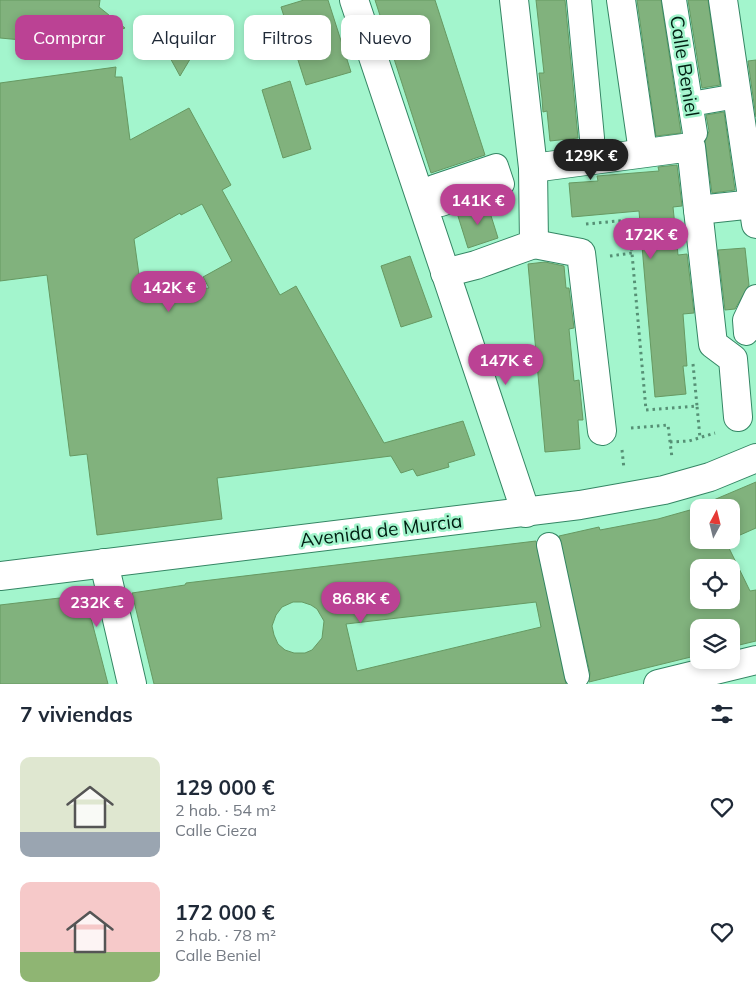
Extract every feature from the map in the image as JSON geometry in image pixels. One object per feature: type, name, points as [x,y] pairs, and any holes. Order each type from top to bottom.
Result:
[{"type":"street","points":[[354,0],[526,512]]},
{"type":"street","points":[[514,0],[532,168],[534,244]]},
{"type":"street","points":[[579,0],[592,138]]},
{"type":"street","points":[[621,0],[643,152]]},
{"type":"street","name":"Calle Beniel","points":[[674,0],[691,104],[698,210],[713,344],[733,359],[728,425]]},
{"type":"street","points":[[698,210],[755,214],[722,0]]},
{"type":"street","points":[[691,104],[731,97]]},
{"type":"street","points":[[532,168],[643,152],[693,140]]},
{"type":"street","points":[[445,273],[476,265],[534,244],[581,253],[612,438]]},
{"type":"street","points":[[746,333],[745,320],[756,297]]},
{"type":"street","name":"Avenida de Murcia","points":[[0,576],[526,512],[664,490],[710,477],[756,458]]},
{"type":"street","points":[[549,545],[577,676]]},
{"type":"street","points":[[104,563],[132,684]]},
{"type":"street","points":[[658,684],[756,660]]},
{"type":"path","points":[[584,224],[629,220],[646,410],[697,406]]},
{"type":"path","points":[[609,256],[632,253]]},
{"type":"path","points":[[692,357],[700,438]]},
{"type":"path","points":[[630,428],[668,425],[672,461]]},
{"type":"path","points":[[670,442],[700,438],[728,425]]},
{"type":"path","points":[[612,438],[624,471]]},
{"type":"building","points":[[0,0],[100,0],[99,7],[109,15],[15,15],[15,39],[0,38]]},
{"type":"building","points":[[304,0],[328,0],[341,41],[341,60],[347,60],[351,72],[306,85],[298,60],[331,60],[331,15],[284,15],[281,7]]},
{"type":"building","points":[[375,0],[435,0],[485,155],[431,173],[394,60],[430,60],[430,15],[380,15]]},
{"type":"building","points":[[536,0],[565,0],[578,138],[550,141],[547,111],[543,112],[539,73],[544,73]]},
{"type":"building","points":[[637,0],[661,0],[681,133],[656,136]]},
{"type":"building","points":[[688,0],[708,0],[720,85],[702,88]]},
{"type":"building","points":[[171,60],[190,60],[180,76]]},
{"type":"building","points":[[756,60],[756,117],[748,61]]},
{"type":"building","points":[[116,67],[115,77],[122,77],[130,140],[189,108],[231,185],[222,190],[280,295],[296,286],[384,443],[463,421],[475,455],[448,463],[449,467],[417,476],[413,469],[401,473],[391,456],[217,478],[222,519],[97,535],[87,454],[70,456],[47,275],[0,281],[0,83]],"holes":[[[202,204],[232,261],[203,277],[209,288],[142,296],[134,239],[180,213],[181,215]]]},
{"type":"building","points":[[290,81],[311,149],[283,158],[262,90]]},
{"type":"building","points":[[724,112],[735,190],[712,193],[705,142],[709,131],[706,115]]},
{"type":"building","points":[[677,165],[682,206],[673,207],[678,255],[687,254],[694,313],[683,314],[687,366],[683,366],[686,394],[655,397],[639,211],[572,217],[569,183],[598,181],[597,176],[659,171],[658,167]]},
{"type":"building","points":[[487,203],[498,238],[468,248],[457,213]]},
{"type":"building","points":[[745,248],[749,285],[735,309],[725,310],[718,250]]},
{"type":"building","points":[[410,256],[432,317],[401,327],[381,266]]},
{"type":"building","points":[[545,262],[564,266],[566,288],[569,288],[574,328],[569,329],[574,381],[579,380],[583,420],[578,420],[580,449],[545,452],[528,264]]},
{"type":"building","points":[[756,482],[756,528],[740,535],[740,499],[716,499]]},
{"type":"building","points":[[690,510],[690,549],[729,549],[734,559],[690,559],[690,609],[740,609],[740,571],[750,591],[756,590],[756,641],[740,645],[740,619],[690,619],[690,657],[589,682],[590,673],[559,536],[599,527],[600,530],[658,519]]},
{"type":"building","points":[[536,541],[566,684],[154,684],[132,593],[185,585],[186,583]],"holes":[[[293,602],[311,605],[317,609],[324,621],[322,638],[312,650],[305,653],[294,653],[285,650],[278,644],[274,635],[272,626],[276,615],[282,607]],[[536,602],[541,627],[357,671],[346,624]]]},
{"type":"building","points":[[85,595],[108,684],[0,684],[0,605]]}]
